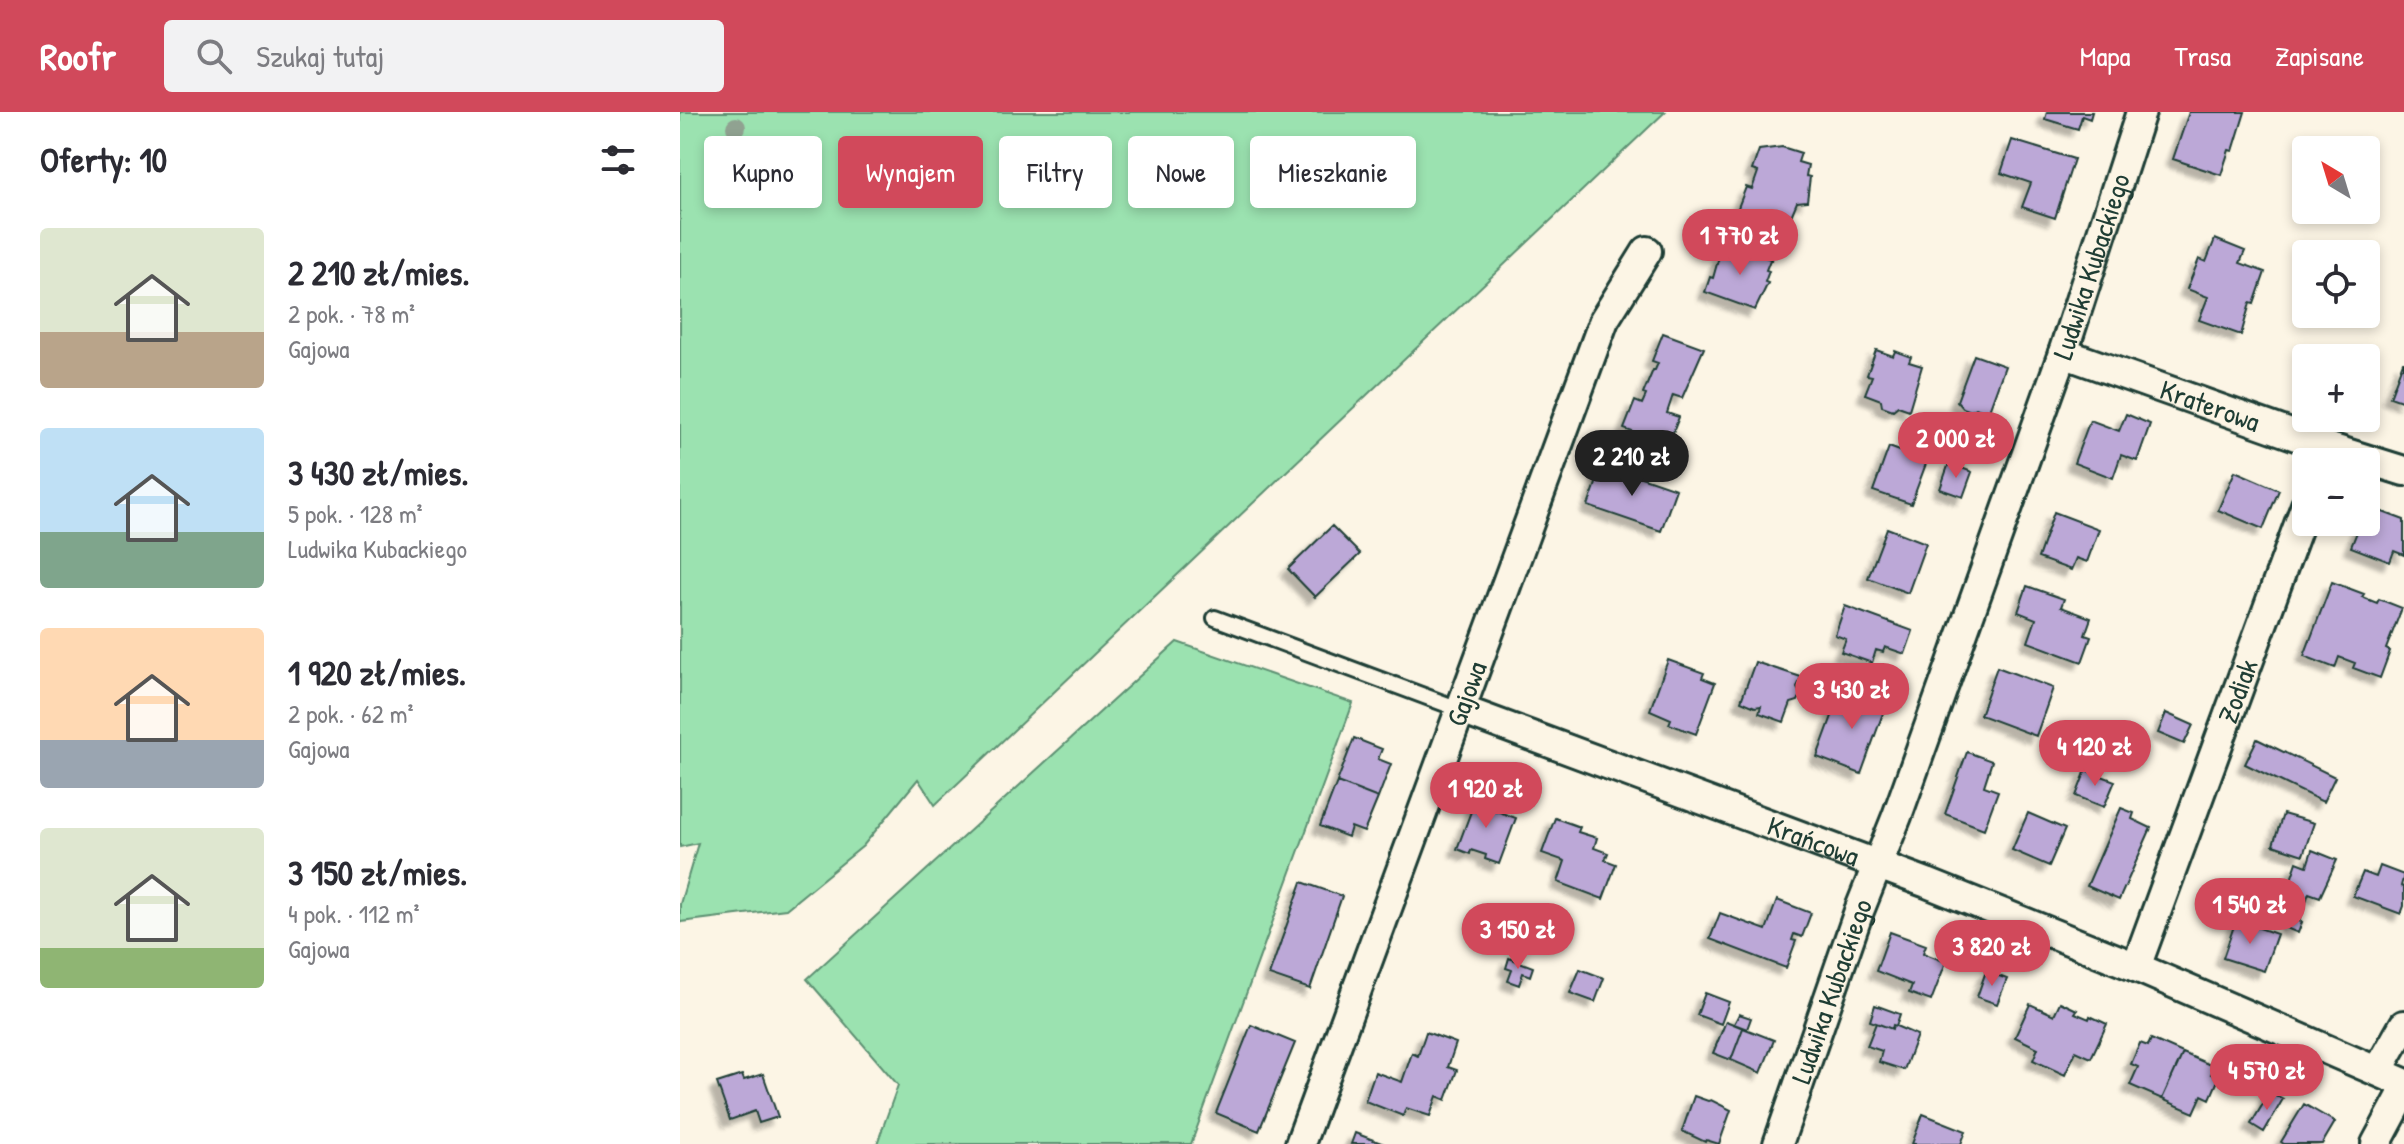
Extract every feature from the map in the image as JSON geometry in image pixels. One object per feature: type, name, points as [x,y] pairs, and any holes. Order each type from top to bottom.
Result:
[{"type":"street","name":"Ludwika Kubackiego","points":[[1778,1144],[1859,911],[2063,353],[2141,112]]},
{"type":"street","name":"Gajowa","points":[[1300,1144],[1604,320],[1647,251]]},
{"type":"street","name":"Kraterowa","points":[[2063,353],[2309,448]]},
{"type":"street","name":"Kraterowa","points":[[2380,466],[2404,471]]},
{"type":"street","name":"Zodiak","points":[[2136,967],[2295,536]]},
{"type":"street","name":"Krańcowa","points":[[1459,709],[1878,864],[2136,967],[2404,1083]]},
{"type":"street","points":[[2378,1071],[2404,1025]]},
{"type":"street","points":[[2376,1144],[2404,1092]]},
{"type":"lane","name":"Krańcowa","points":[[1215,618],[1459,709]]},
{"type":"green space","points":[[680,112],[1665,112],[935,805],[918,779],[863,846],[786,909],[680,922],[680,904],[698,843],[680,847]]},
{"type":"green space","points":[[1177,642],[1353,703],[1191,1144],[877,1144],[898,1085],[807,979]]},
{"type":"building","points":[[2047,112],[2092,112],[2090,119],[2082,116],[2078,129],[2045,119]]},
{"type":"building","points":[[2189,112],[2245,112],[2233,151],[2229,150],[2221,175],[2173,159]]},
{"type":"building","points":[[2012,140],[2074,159],[2055,218],[2022,207],[2031,183],[2001,173]]},
{"type":"building","points":[[1782,147],[1801,153],[1798,162],[1808,165],[1806,176],[1810,177],[1807,201],[1797,202],[1784,233],[1736,213],[1746,187],[1752,189],[1758,172],[1752,170],[1759,150]]},
{"type":"building","points":[[2215,239],[2245,251],[2240,263],[2265,272],[2254,304],[2250,303],[2241,335],[2199,320],[2208,297],[2187,289],[2199,259],[2206,262]]},
{"type":"building","points":[[1724,241],[1773,260],[1770,260],[1766,270],[1769,271],[1765,282],[1768,283],[1755,310],[1705,292],[1710,277],[1713,278],[1720,253],[1725,255],[1729,245]]},
{"type":"building","points":[[1663,333],[1704,348],[1682,398],[1673,395],[1667,413],[1679,417],[1668,445],[1624,429],[1635,401],[1642,404],[1646,395],[1643,394],[1658,363],[1652,361]]},
{"type":"building","points":[[1876,350],[1893,356],[1895,351],[1911,357],[1909,362],[1922,366],[1909,410],[1882,406],[1881,400],[1865,394],[1872,376],[1867,375]]},
{"type":"building","points":[[1974,355],[2005,366],[1988,413],[1976,408],[1971,411],[1963,408],[1957,401]]},
{"type":"building","points":[[2404,362],[2404,402],[2390,397]]},
{"type":"building","points":[[2126,414],[2150,424],[2137,461],[2121,455],[2113,478],[2074,463],[2090,420],[2119,431]]},
{"type":"building","points":[[1889,447],[1927,461],[1911,504],[1873,491]]},
{"type":"building","points":[[1949,463],[1972,472],[1963,497],[1940,489]]},
{"type":"building","points":[[1603,464],[1676,489],[1661,531],[1588,506]]},
{"type":"building","points":[[2235,471],[2279,490],[2263,529],[2218,510]]},
{"type":"building","points":[[2380,511],[2404,520],[2404,555],[2394,551],[2390,562],[2351,547],[2355,536],[2380,536]]},
{"type":"building","points":[[2054,512],[2099,529],[2087,562],[2076,558],[2071,570],[2038,558]]},
{"type":"building","points":[[1332,526],[1360,554],[1315,597],[1288,569]]},
{"type":"building","points":[[1887,528],[1926,543],[1908,593],[1868,578]]},
{"type":"building","points":[[2332,582],[2364,594],[2362,597],[2377,603],[2379,599],[2402,608],[2386,649],[2390,651],[2380,678],[2353,668],[2355,663],[2339,657],[2335,668],[2304,656]]},
{"type":"building","points":[[2027,586],[2064,599],[2061,607],[2091,618],[2085,635],[2091,637],[2082,662],[2028,642],[2036,619],[2018,612]]},
{"type":"building","points":[[1845,606],[1913,631],[1905,654],[1885,647],[1883,652],[1876,650],[1872,663],[1841,652],[1846,639],[1835,635]]},
{"type":"building","points":[[1668,660],[1704,673],[1702,678],[1715,683],[1696,734],[1669,724],[1671,719],[1650,710]]},
{"type":"building","points":[[1755,662],[1801,677],[1797,688],[1801,695],[1798,701],[1791,703],[1784,722],[1759,713],[1761,706],[1755,707],[1741,701]]},
{"type":"building","points":[[1997,667],[2053,688],[2036,736],[1980,715]]},
{"type":"building","points":[[1842,689],[1886,705],[1861,774],[1817,757]]},
{"type":"building","points":[[2166,713],[2193,725],[2184,744],[2158,733]]},
{"type":"building","points":[[1354,738],[1382,749],[1378,759],[1391,764],[1378,798],[1337,782]]},
{"type":"building","points":[[2257,739],[2335,777],[2323,802],[2245,764]]},
{"type":"building","points":[[1967,752],[1992,761],[1984,786],[1998,791],[1984,829],[1945,814]]},
{"type":"building","points":[[2086,770],[2115,781],[2104,807],[2076,796]]},
{"type":"building","points":[[1337,782],[1378,798],[1364,832],[1351,827],[1348,837],[1320,826]]},
{"type":"building","points":[[1479,790],[1493,795],[1488,808],[1516,818],[1499,864],[1485,859],[1486,855],[1457,849]]},
{"type":"building","points":[[2121,808],[2134,813],[2132,819],[2151,828],[2119,900],[2087,886]]},
{"type":"building","points":[[2028,813],[2065,829],[2049,866],[2012,850]]},
{"type":"building","points":[[2283,814],[2314,823],[2303,855],[2273,845]]},
{"type":"building","points":[[1555,818],[1580,827],[1578,832],[1597,838],[1594,848],[1608,853],[1605,860],[1616,864],[1603,899],[1558,882],[1565,861],[1542,853]]},
{"type":"building","points":[[2312,850],[2337,860],[2320,897],[2309,893],[2298,933],[2286,928],[2289,919],[2279,915],[2297,862],[2307,866]]},
{"type":"building","points":[[2380,866],[2404,875],[2401,914],[2353,896],[2363,872],[2376,877]]},
{"type":"building","points":[[1302,882],[1342,896],[1310,989],[1269,975]]},
{"type":"building","points":[[1777,900],[1811,913],[1802,937],[1794,934],[1792,940],[1796,941],[1786,968],[1710,939],[1720,913],[1766,930]]},
{"type":"building","points":[[2236,920],[2277,934],[2264,971],[2223,958]]},
{"type":"building","points":[[1890,932],[1926,945],[1923,953],[1946,962],[1931,1001],[1909,993],[1912,985],[1876,971]]},
{"type":"building","points":[[1509,958],[1533,967],[1530,976],[1523,973],[1519,985],[1508,981],[1512,970],[1506,968]]},
{"type":"building","points":[[1580,969],[1604,978],[1595,1002],[1570,993]]},
{"type":"building","points":[[1986,971],[2007,979],[1997,1004],[1977,997]]},
{"type":"building","points":[[1705,993],[1729,1002],[1721,1024],[1697,1015]]},
{"type":"building","points":[[2060,1002],[2077,1010],[2075,1013],[2107,1024],[2091,1058],[2076,1051],[2065,1075],[2033,1060],[2038,1048],[2015,1037],[2030,1004],[2054,1015]]},
{"type":"building","points":[[1875,1005],[1900,1014],[1896,1026],[1893,1025],[1892,1029],[1870,1021]]},
{"type":"building","points":[[1739,1014],[1751,1018],[1747,1029],[1734,1024]]},
{"type":"building","points":[[1726,1021],[1743,1028],[1731,1060],[1713,1053]]},
{"type":"building","points":[[1876,1023],[1892,1029],[1893,1025],[1917,1035],[1904,1070],[1879,1062],[1882,1051],[1867,1046]]},
{"type":"building","points":[[1251,1025],[1295,1043],[1259,1131],[1216,1113]]},
{"type":"building","points":[[1743,1028],[1774,1040],[1761,1073],[1731,1060]]},
{"type":"building","points":[[1426,1032],[1456,1043],[1448,1067],[1457,1070],[1446,1100],[1437,1096],[1430,1116],[1406,1108],[1403,1116],[1365,1101],[1375,1072],[1402,1082],[1412,1053],[1418,1056]]},
{"type":"building","points":[[2151,1039],[2183,1053],[2162,1099],[2130,1085],[2138,1067],[2131,1064],[2140,1043],[2148,1046]]},
{"type":"building","points":[[2183,1053],[2215,1067],[2211,1074],[2219,1078],[2210,1099],[2202,1095],[2194,1113],[2162,1099]]},
{"type":"building","points":[[763,1074],[778,1117],[759,1123],[755,1111],[730,1120],[717,1083],[742,1075],[744,1080]]},
{"type":"building","points":[[2270,1092],[2283,1099],[2264,1132],[2251,1124]]},
{"type":"building","points":[[1694,1096],[1731,1110],[1719,1144],[1705,1142],[1682,1131]]},
{"type":"building","points":[[2304,1104],[2335,1122],[2322,1144],[2284,1144],[2281,1142]]},
{"type":"building","points":[[1923,1114],[1966,1131],[1961,1144],[1912,1144]]},
{"type":"building","points":[[1355,1133],[1384,1144],[1351,1144]]}]
